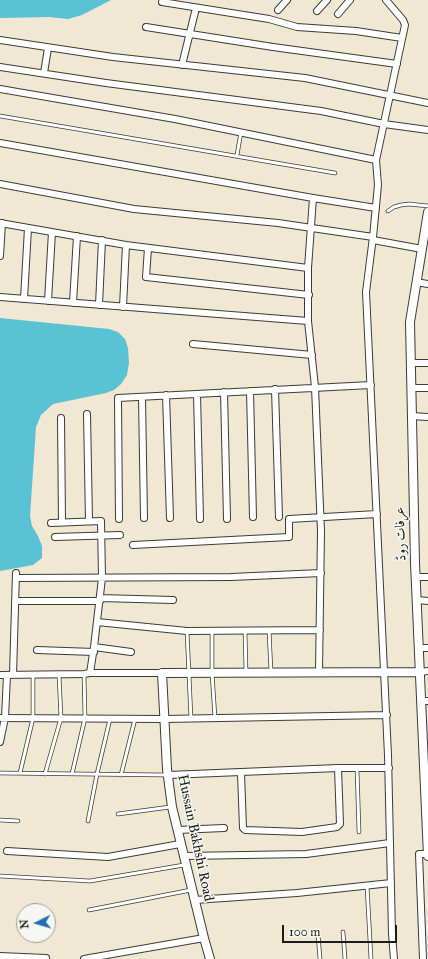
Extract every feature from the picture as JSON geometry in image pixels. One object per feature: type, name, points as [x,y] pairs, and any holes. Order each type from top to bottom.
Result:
[{"type":"street","points":[[278,10],[287,0]]},
{"type":"street","points":[[317,11],[327,0]]},
{"type":"street","points":[[338,14],[350,0]]},
{"type":"street","points":[[386,0],[403,20],[405,25],[376,160],[378,185],[366,292],[387,715],[392,934],[394,959]]},
{"type":"street","points":[[162,2],[269,19],[296,27],[356,30],[402,38]]},
{"type":"street","points":[[182,65],[196,8]]},
{"type":"street","points":[[146,27],[396,64]]},
{"type":"street","points":[[0,40],[113,57],[305,78],[428,103]]},
{"type":"street","points":[[44,73],[48,48]]},
{"type":"street","points":[[0,66],[321,111],[384,124],[428,130]]},
{"type":"street","points":[[0,89],[175,119],[376,160]]},
{"type":"street","points":[[0,143],[376,208]]},
{"type":"street","points":[[0,184],[134,209],[278,223],[422,249]]},
{"type":"street","points":[[313,198],[312,229],[308,268],[308,321],[315,387],[321,518],[319,672]]},
{"type":"street","name":"عرفات روڈ","points":[[427,855],[425,701],[424,672],[419,648],[416,577],[410,322],[428,212]]},
{"type":"street","points":[[0,256],[1,223],[126,245],[308,268]]},
{"type":"street","points":[[24,299],[28,228]]},
{"type":"street","points":[[48,301],[52,232]]},
{"type":"street","points":[[73,303],[77,236]]},
{"type":"street","points":[[99,305],[102,240]]},
{"type":"street","points":[[123,306],[126,245]]},
{"type":"street","points":[[148,248],[146,277],[309,295]]},
{"type":"street","points":[[416,282],[428,284]]},
{"type":"street","points":[[0,297],[308,321]]},
{"type":"street","points":[[193,344],[312,355]]},
{"type":"street","points":[[411,363],[428,363]]},
{"type":"street","points":[[119,519],[118,398],[371,385]]},
{"type":"street","points":[[411,388],[428,388]]},
{"type":"street","points":[[275,389],[279,517]]},
{"type":"street","points":[[250,391],[252,517]]},
{"type":"street","points":[[224,392],[227,519]]},
{"type":"street","points":[[197,394],[200,519]]},
{"type":"street","points":[[166,395],[170,518]]},
{"type":"street","points":[[142,397],[144,518]]},
{"type":"street","points":[[87,414],[89,521]]},
{"type":"street","points":[[412,416],[428,417]]},
{"type":"street","points":[[61,418],[62,522]]},
{"type":"street","points":[[133,545],[289,537],[289,519],[377,514]]},
{"type":"street","points":[[51,523],[101,521],[102,578],[100,600],[94,649],[87,674]]},
{"type":"street","points":[[55,537],[120,535]]},
{"type":"street","points":[[0,742],[15,601],[16,576],[102,578],[231,577],[321,573]]},
{"type":"street","points":[[416,577],[428,577]]},
{"type":"street","points":[[15,601],[173,600]]},
{"type":"street","points":[[417,600],[428,600]]},
{"type":"street","points":[[97,622],[187,631],[320,630]]},
{"type":"street","points":[[419,648],[428,648]]},
{"type":"street","points":[[37,650],[94,649],[130,652]]},
{"type":"street","points":[[7,675],[246,672],[424,672]]},
{"type":"street","name":"Hussain Bakhshi Road","points":[[162,674],[168,776],[172,807],[180,844],[210,959]]},
{"type":"street","points":[[3,718],[191,719],[387,715]]},
{"type":"street","points":[[168,776],[338,768],[389,768]]},
{"type":"street","points":[[241,773],[243,828],[245,830],[302,832],[337,827],[340,824],[338,768]]},
{"type":"street","points":[[177,830],[224,828]]},
{"type":"street","points":[[184,856],[306,854],[390,843]]},
{"type":"street","points":[[6,851],[108,857],[180,844]]},
{"type":"street","points":[[423,959],[419,854],[427,855]]},
{"type":"street","points":[[195,900],[391,883]]},
{"type":"street","points":[[84,959],[204,938]]},
{"type":"street","points":[[0,956],[46,958]]},
{"type":"lane","points":[[0,116],[237,155],[335,173]]},
{"type":"lane","points":[[237,155],[241,132]]},
{"type":"lane","points":[[388,211],[394,207],[409,204],[428,206]]},
{"type":"lane","points":[[245,630],[246,672]]},
{"type":"lane","points":[[269,630],[272,672]]},
{"type":"lane","points":[[187,631],[191,719]]},
{"type":"lane","points":[[212,631],[212,673],[215,718]]},
{"type":"lane","points":[[72,774],[85,718],[87,674]]},
{"type":"lane","points":[[20,773],[33,718],[33,675]]},
{"type":"lane","points":[[45,774],[61,718],[59,675]]},
{"type":"lane","points":[[88,821],[110,719]]},
{"type":"lane","points":[[121,775],[135,719]]},
{"type":"lane","points":[[357,768],[359,832]]},
{"type":"lane","points":[[0,773],[168,776]]},
{"type":"lane","points":[[118,814],[172,807]]},
{"type":"lane","points":[[0,820],[18,821]]},
{"type":"lane","points":[[0,876],[90,881],[186,865]]},
{"type":"lane","points":[[367,886],[370,959]]},
{"type":"lane","points":[[89,910],[192,890]]},
{"type":"lane","points":[[343,932],[345,959]]},
{"type":"lane","points":[[318,934],[320,959]]},
{"type":"water","points":[[0,0],[111,0],[82,15],[68,19],[49,17],[0,18]]},
{"type":"water","points":[[0,318],[109,329],[118,332],[125,339],[128,348],[129,363],[127,375],[121,384],[114,390],[53,404],[41,415],[36,427],[30,516],[32,526],[42,546],[42,558],[33,565],[0,571]]}]
